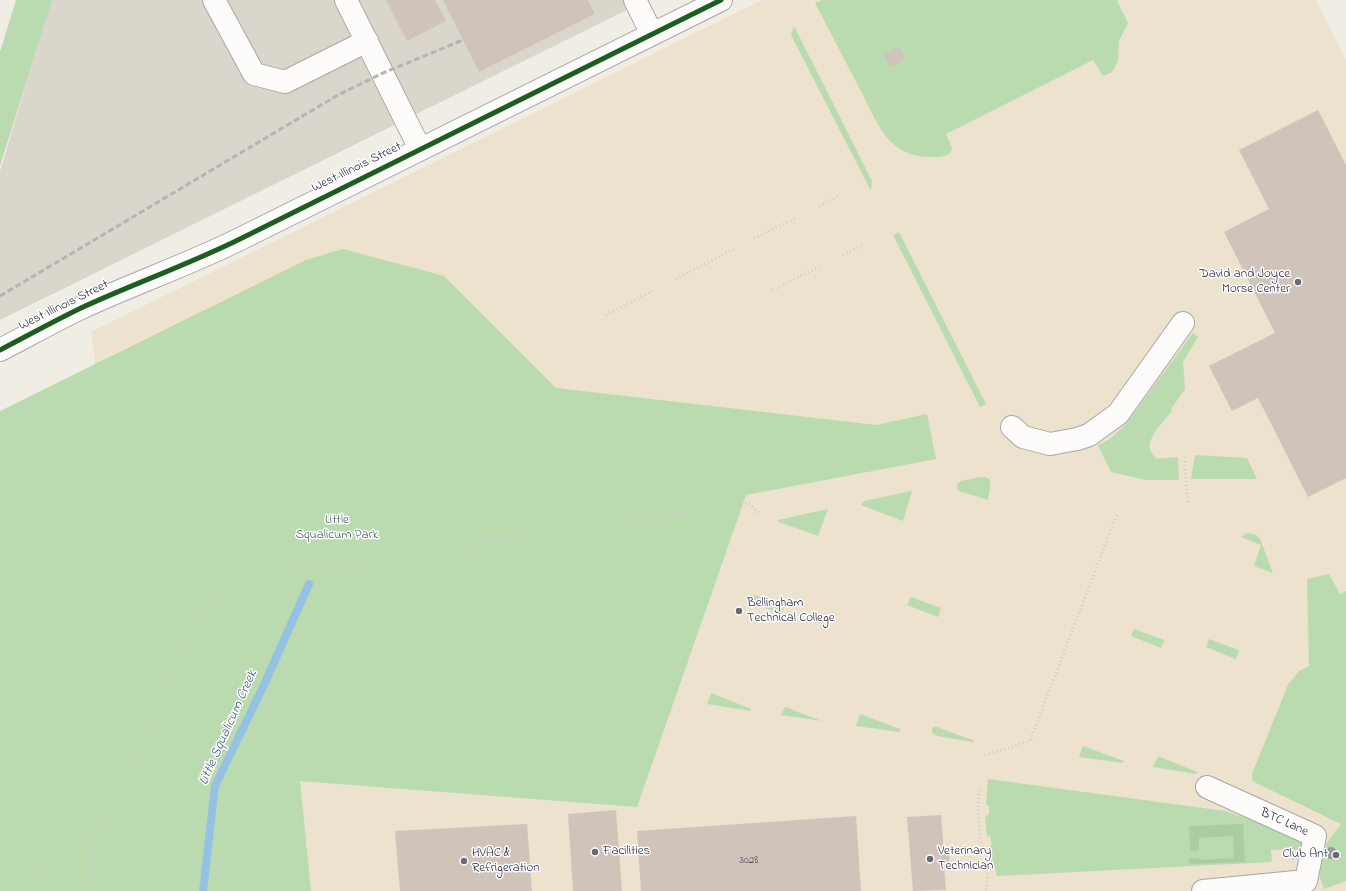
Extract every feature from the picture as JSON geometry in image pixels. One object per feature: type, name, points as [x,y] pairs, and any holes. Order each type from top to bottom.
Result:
[{"type":"street","points":[[214,0],[254,74],[285,82],[367,41]]},
{"type":"street","points":[[346,0],[420,149]]},
{"type":"street","points":[[635,0],[652,34]]},
{"type":"street","name":"West Illinois Street","points":[[0,350],[81,309],[198,259],[238,240],[721,0]]},
{"type":"street","points":[[1012,428],[1023,437],[1050,444],[1089,435],[1118,414],[1184,323]]},
{"type":"street","name":"BTC Lane","points":[[1203,891],[1306,881],[1315,836],[1207,787]]},
{"type":"path","points":[[0,56],[22,0]]},
{"type":"path","points":[[819,206],[838,196]]},
{"type":"path","points":[[754,238],[796,218]]},
{"type":"path","points":[[843,255],[863,245]]},
{"type":"path","points":[[676,279],[734,249]]},
{"type":"path","points":[[772,290],[821,266]]},
{"type":"path","points":[[606,315],[653,291]]},
{"type":"path","points":[[1185,457],[1185,476],[1188,503]]},
{"type":"path","points":[[0,885],[34,870],[63,853],[81,841],[98,824],[155,717],[185,645],[199,616],[212,599],[227,589],[263,577],[748,503],[760,514]]},
{"type":"path","points":[[985,755],[1030,741],[1117,514]]},
{"type":"path","points":[[979,790],[978,810],[980,836],[988,869],[986,891]]},
{"type":"path","points":[[90,891],[98,824]]},
{"type":"shaded area","points":[[51,0],[647,0],[0,320],[0,171]]},
{"type":"shaded area","name":"Bellingham Technical College","points":[[762,0],[1316,0],[1346,60],[1346,891],[171,891],[91,332]]},
{"type":"green space","points":[[16,0],[52,0],[0,166],[0,52]]},
{"type":"green space","points":[[822,0],[1119,0],[1117,1],[1128,23],[1119,41],[1118,61],[1112,72],[1103,76],[1093,60],[946,134],[952,148],[951,152],[942,156],[925,157],[910,154],[901,149],[892,143],[883,133],[815,3]]},
{"type":"green space","points":[[794,26],[872,181],[871,191],[791,35]]},
{"type":"green space","points":[[899,232],[986,404],[980,407],[893,235]]},
{"type":"green space","name":"Little Squalicum Park","points":[[343,249],[444,276],[556,388],[876,425],[927,414],[936,459],[746,495],[637,807],[300,781],[311,891],[0,891],[0,411],[306,260]]},
{"type":"green space","points":[[1193,333],[1198,337],[1183,362],[1185,389],[1171,409],[1172,411],[1154,434],[1150,444],[1151,452],[1157,459],[1178,457],[1179,480],[1146,480],[1111,472],[1098,445],[1110,439],[1125,425]]},
{"type":"green space","points":[[1195,455],[1247,458],[1257,479],[1191,479]]},
{"type":"green space","points":[[980,477],[990,479],[988,500],[959,491],[957,488],[957,484],[961,481]]},
{"type":"green space","points":[[912,491],[903,521],[861,505],[864,501]]},
{"type":"green space","points":[[828,509],[818,536],[779,522],[778,520]]},
{"type":"green space","points":[[1247,533],[1255,534],[1260,539],[1273,573],[1254,566],[1261,545],[1241,537]]},
{"type":"green space","points":[[1329,574],[1340,594],[1346,591],[1346,881],[1324,889],[1319,870],[1322,854],[1329,839],[1341,824],[1252,781],[1252,774],[1288,685],[1299,671],[1309,666],[1307,579]]},
{"type":"green space","points":[[754,595],[785,605],[781,614],[751,603]]},
{"type":"green space","points":[[911,597],[941,608],[938,617],[907,605]]},
{"type":"green space","points":[[1134,629],[1164,640],[1161,648],[1131,636]]},
{"type":"green space","points":[[1209,639],[1239,650],[1236,659],[1206,647]]},
{"type":"green space","points":[[711,693],[751,709],[751,711],[707,704]]},
{"type":"green space","points":[[785,707],[822,721],[781,715]]},
{"type":"green space","points":[[860,714],[900,729],[900,732],[856,726]]},
{"type":"green space","points":[[934,727],[975,741],[973,742],[937,736],[932,733],[932,729]]},
{"type":"green space","points":[[1083,746],[1124,761],[1123,763],[1079,757]]},
{"type":"green space","points":[[1158,756],[1197,772],[1196,774],[1153,767]]},
{"type":"green space","points":[[988,779],[1225,811],[1301,836],[1306,846],[1303,856],[1292,860],[1292,849],[1271,850],[1272,862],[997,876],[989,846],[992,845],[990,836],[987,837],[985,816],[989,815],[989,806],[986,805]]},
{"type":"green space","points":[[1243,824],[1245,862],[1189,864],[1189,858],[1199,858],[1200,860],[1234,858],[1233,836],[1199,838],[1199,850],[1190,851],[1189,826]]},
{"type":"building","points":[[386,0],[435,0],[446,21],[407,41]]},
{"type":"building","points":[[443,0],[588,0],[595,14],[479,72]]},
{"type":"building","points":[[899,46],[906,59],[890,67],[883,55]]},
{"type":"building","name":"David and Joyce Morse Center","points":[[1318,110],[1346,165],[1346,478],[1308,497],[1258,398],[1232,411],[1209,366],[1275,333],[1224,232],[1269,209],[1239,150]]},
{"type":"building","name":"Facilities","points":[[616,810],[622,891],[573,891],[568,814]]},
{"type":"building","name":"Veterinary Technician","points":[[941,815],[944,851],[949,850],[950,866],[944,867],[946,890],[913,891],[907,817]]},
{"type":"building","points":[[856,816],[861,891],[641,891],[637,831]]},
{"type":"building","name":"HVAC & Refrigeration","points":[[527,824],[532,891],[400,891],[395,831]]},
{"type":"waterway","name":"Little Squalicum Creek","points":[[203,891],[215,786],[263,687],[309,584]]},
{"type":"railway","points":[[0,296],[338,95],[383,73],[463,40]]},
{"type":"cycle path","points":[[0,350],[81,308],[238,240],[721,0]]},
{"type":"place","name":"David and Joyce Morse Center","points":[[1298,282]]},
{"type":"place","name":"Bellingham Technical College","points":[[739,611]]},
{"type":"place","name":"Facilities","points":[[595,852]]},
{"type":"place","name":"Club Ant","points":[[1336,855]]},
{"type":"place","name":"Veterinary Technician","points":[[930,859]]},
{"type":"place","name":"HVAC & Refrigeration","points":[[464,861]]}]
